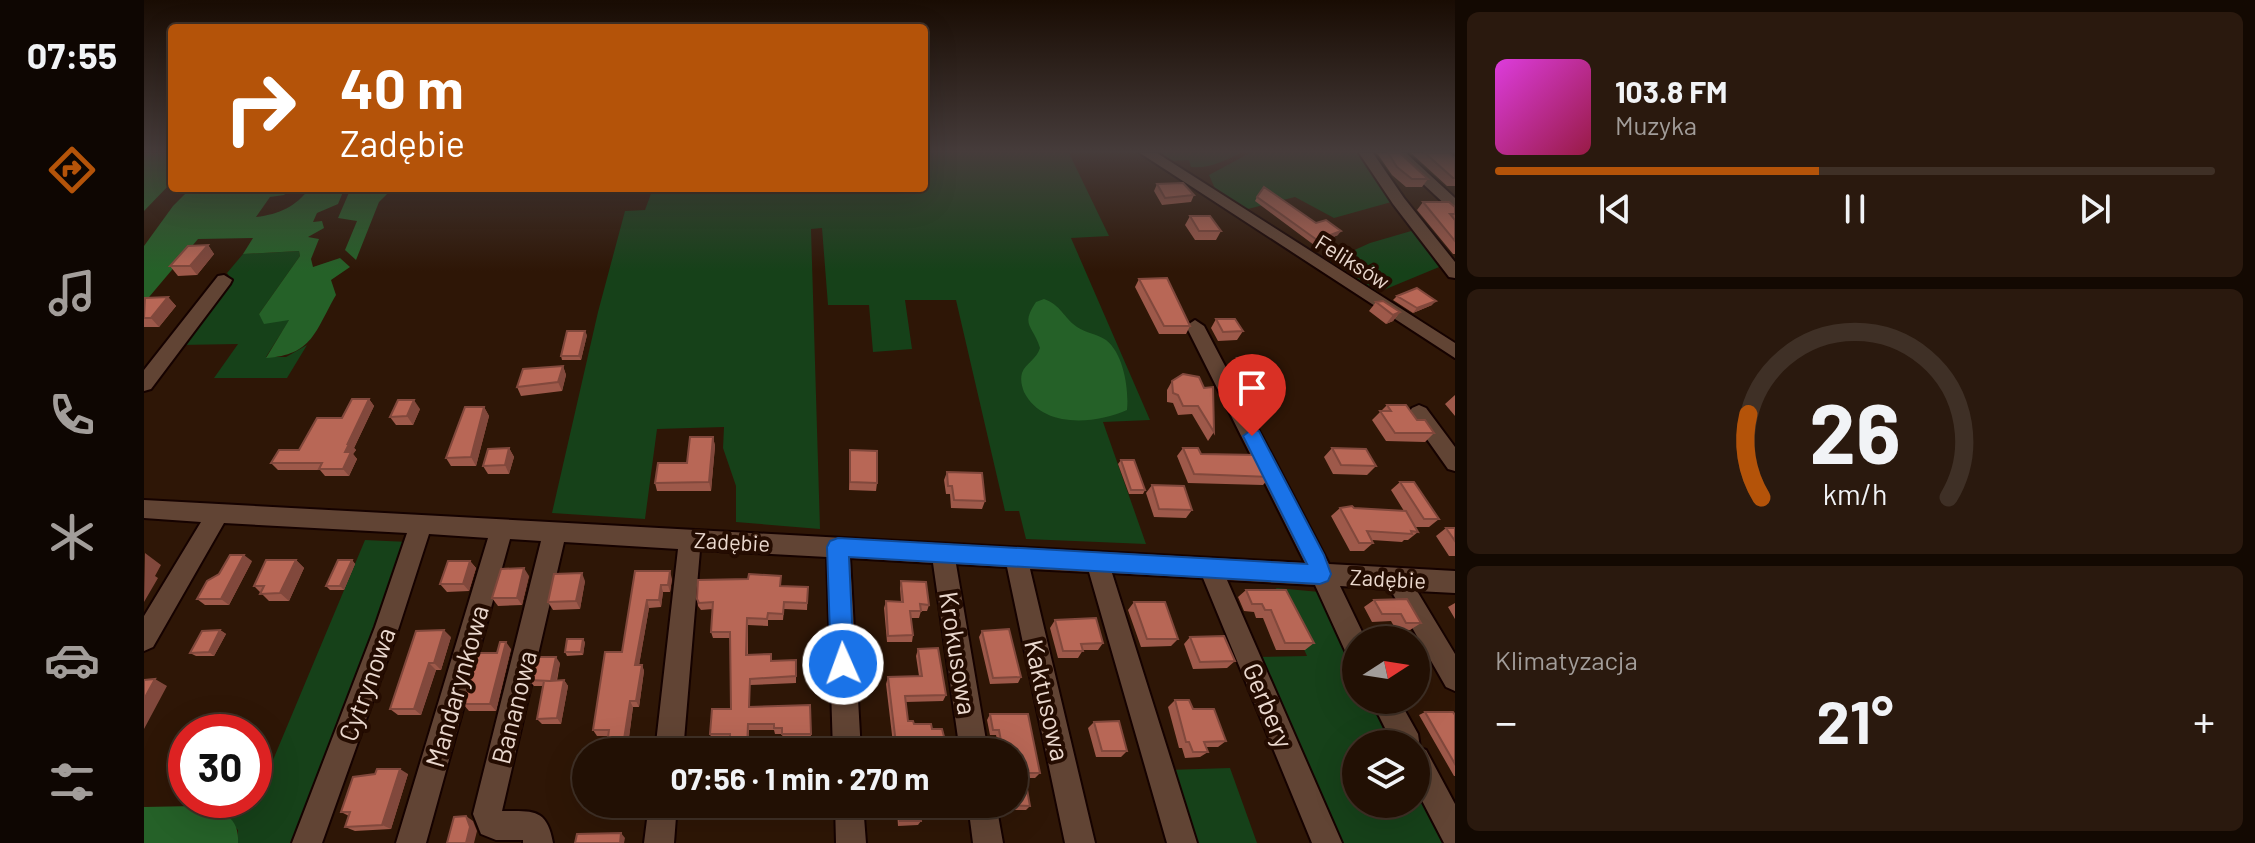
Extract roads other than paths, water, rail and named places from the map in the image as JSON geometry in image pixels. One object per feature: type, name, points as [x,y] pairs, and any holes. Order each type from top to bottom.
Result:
[{"type":"street","name":"Feliksów","points":[[1208,192],[1455,352]]},
{"type":"street","points":[[1392,192],[1455,273]]},
{"type":"street","points":[[1440,192],[1455,206]]},
{"type":"street","points":[[144,384],[224,280]]},
{"type":"street","name":"Zadębie","points":[[1195,326],[1295,519],[1320,574]]},
{"type":"street","points":[[1419,413],[1455,463]]},
{"type":"street","name":"Zadębie","points":[[144,509],[1455,582]]},
{"type":"street","points":[[144,639],[218,513]]},
{"type":"street","name":"Cytrynowa","points":[[307,843],[391,616],[421,524]]},
{"type":"street","name":"Mandarynkowa","points":[[411,843],[502,528]]},
{"type":"street","name":"Bananowa","points":[[538,843],[536,830],[531,826],[491,824],[487,814],[555,532]]},
{"type":"street","points":[[670,738],[690,540]]},
{"type":"street","points":[[838,547],[846,738]]},
{"type":"street","name":"Krokusowa","points":[[943,553],[972,738]]},
{"type":"street","name":"Kaktusowa","points":[[1016,557],[1080,843]]},
{"type":"street","points":[[1097,561],[1182,843]]},
{"type":"street","name":"Gerbery","points":[[1210,568],[1327,843]]},
{"type":"street","points":[[1320,574],[1346,626]]},
{"type":"street","points":[[1396,578],[1455,678]]},
{"type":"street","points":[[1430,787],[1455,834]]},
{"type":"street","points":[[659,843],[662,818]]},
{"type":"street","points":[[850,818],[851,843]]},
{"type":"street","points":[[984,818],[988,843]]}]
